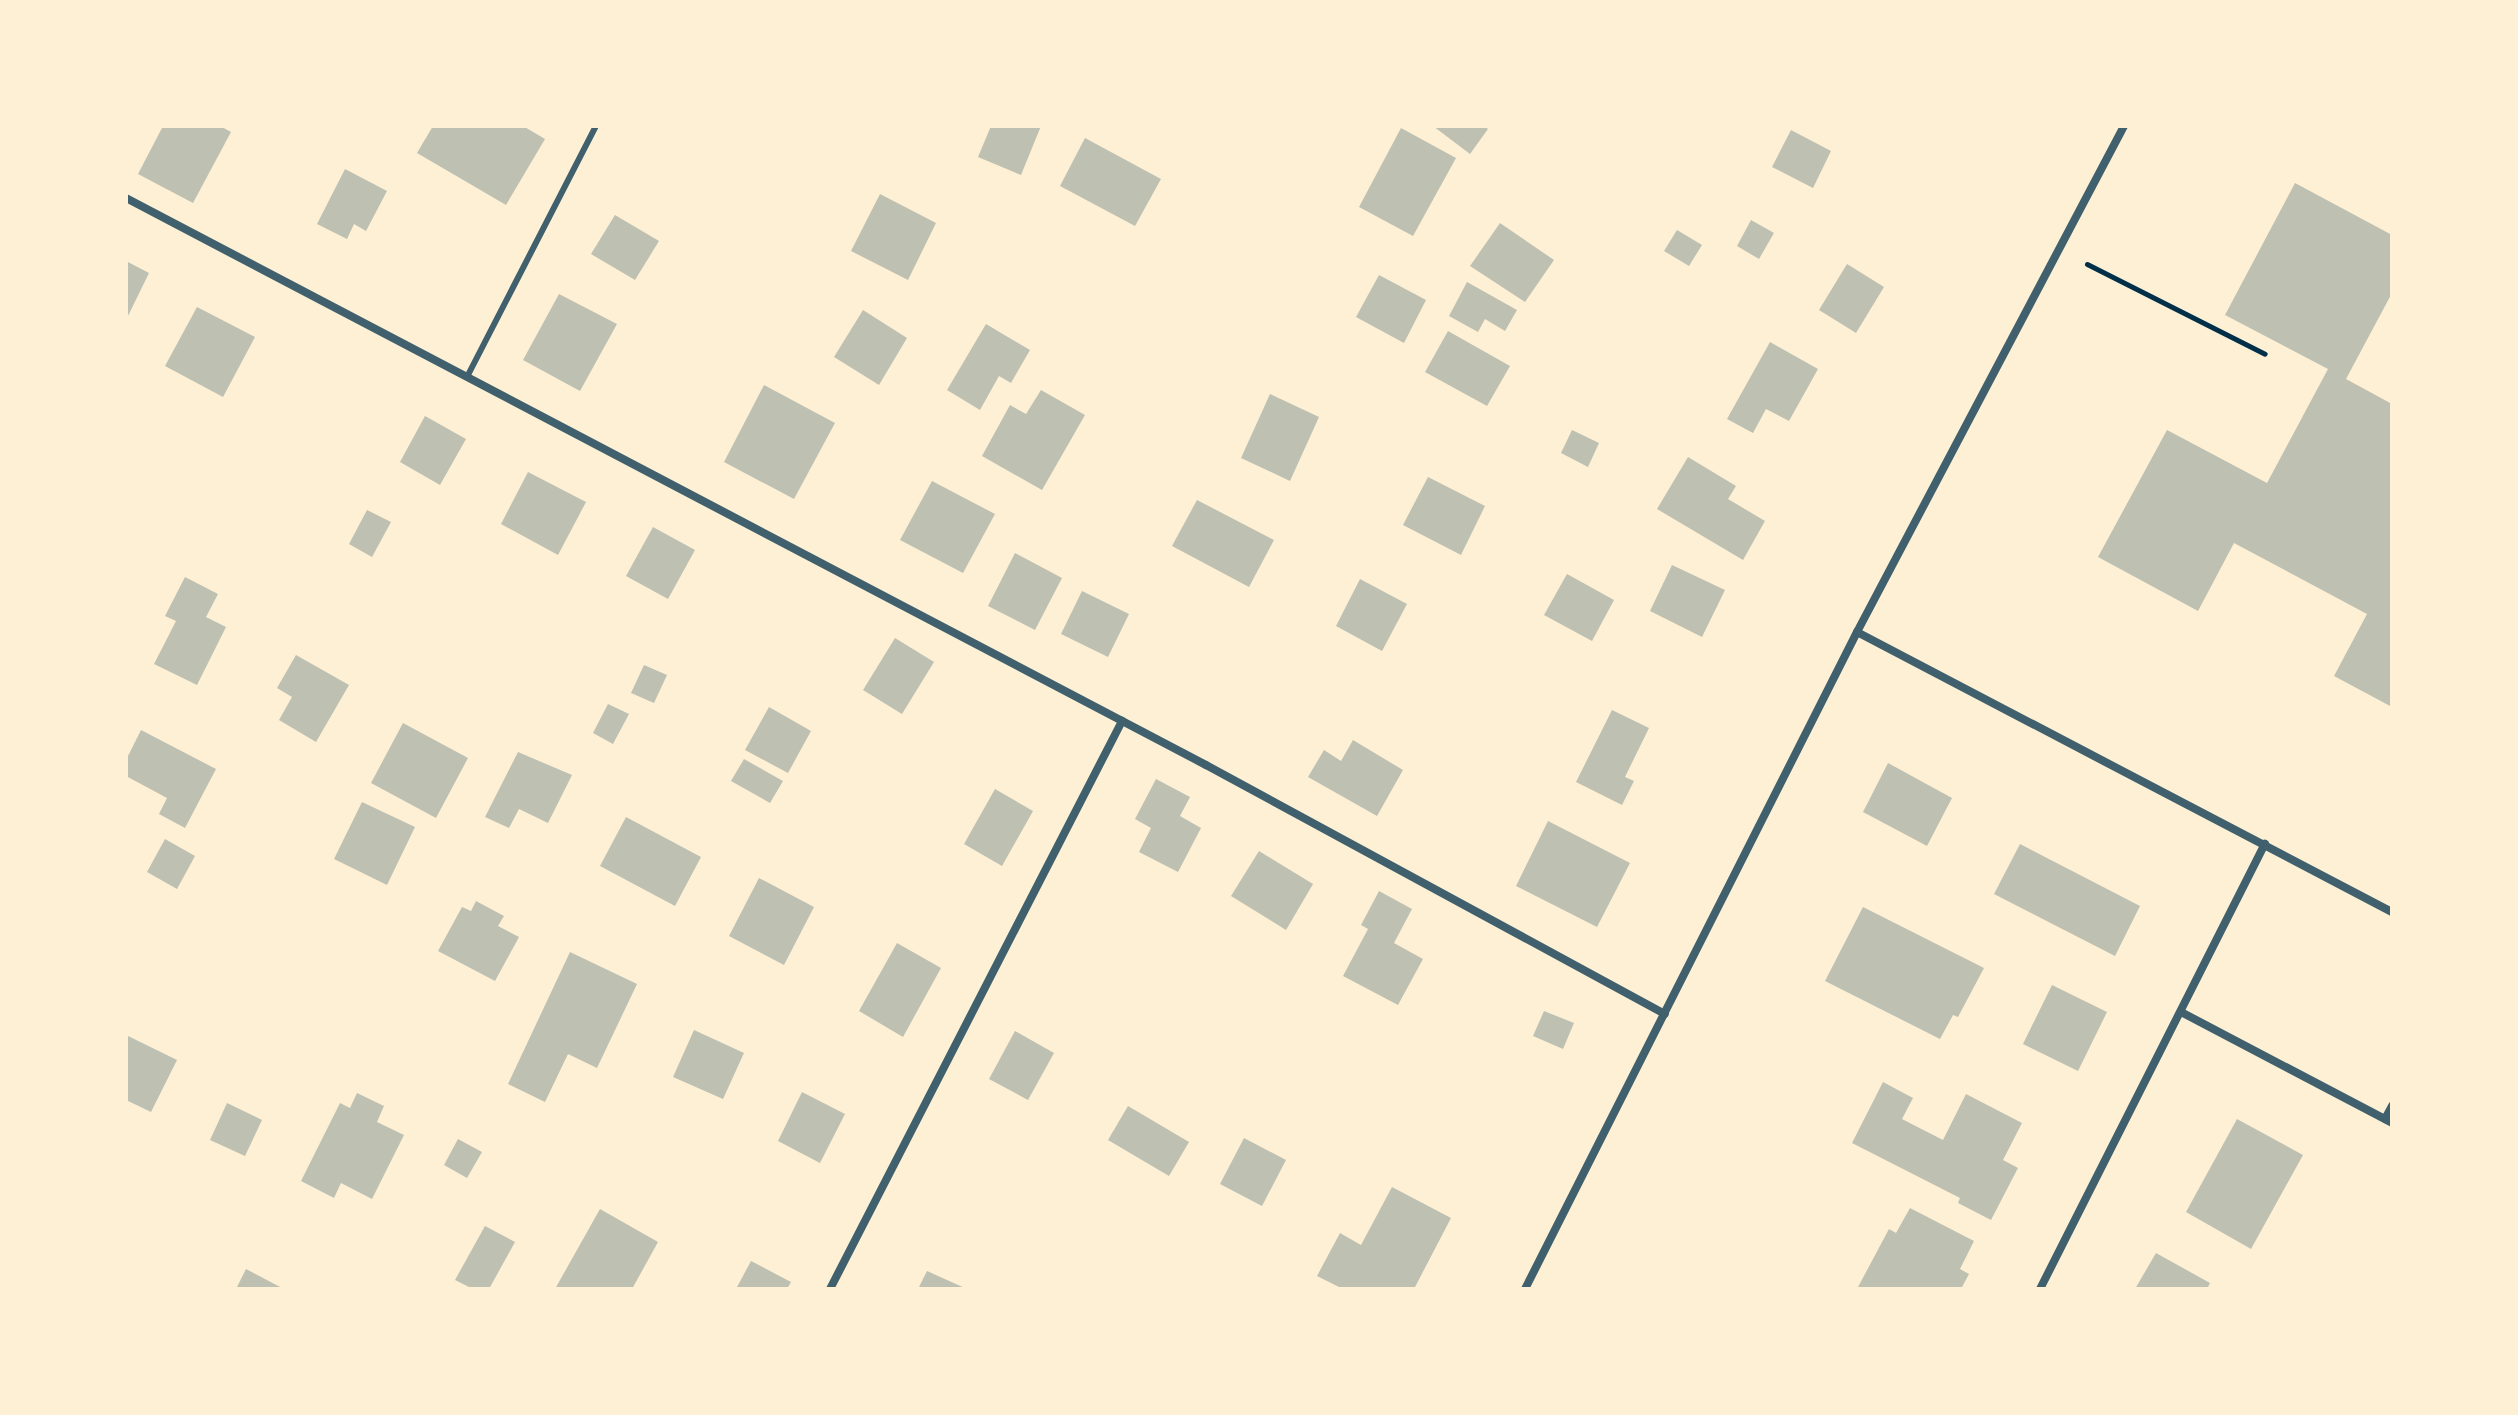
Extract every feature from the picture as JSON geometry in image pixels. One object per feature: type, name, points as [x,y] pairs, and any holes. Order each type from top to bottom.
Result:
[{"type":"street","points":[[1525,1289],[1857,632],[2124,126]]},
{"type":"street","points":[[126,198],[1122,721],[1665,1014]]},
{"type":"street","points":[[1857,632],[2392,912]]},
{"type":"street","points":[[830,1289],[1122,721]]},
{"type":"street","points":[[2040,1289],[2265,844]]},
{"type":"street","points":[[2181,1012],[2389,1121],[2392,1106]]},
{"type":"lane","points":[[468,375],[596,126]]},
{"type":"path","points":[[2087,264],[2265,354]]},
{"type":"building","points":[[163,126],[220,126],[231,132],[193,203],[138,174]]},
{"type":"building","points":[[433,126],[523,126],[545,139],[506,205],[417,153]]},
{"type":"building","points":[[991,126],[1041,126],[1021,175],[978,157]]},
{"type":"building","points":[[1433,126],[1484,126],[1488,129],[1470,154]]},
{"type":"building","points":[[1401,128],[1456,158],[1413,236],[1359,207]]},
{"type":"building","points":[[1791,130],[1831,151],[1813,188],[1772,167]]},
{"type":"building","points":[[1085,138],[1161,179],[1135,226],[1060,186]]},
{"type":"building","points":[[345,169],[387,191],[366,231],[354,224],[347,239],[317,224]]},
{"type":"building","points":[[2295,183],[2392,235],[2392,293],[2346,379],[2392,404],[2392,707],[2334,676],[2367,614],[2234,543],[2198,611],[2098,557],[2167,430],[2267,483],[2328,369],[2225,315]]},
{"type":"building","points":[[880,194],[936,223],[908,280],[851,251]]},
{"type":"building","points":[[615,215],[659,241],[635,280],[591,254]]},
{"type":"building","points":[[1751,220],[1774,233],[1759,259],[1737,246]]},
{"type":"building","points":[[1500,223],[1554,260],[1525,302],[1470,266]]},
{"type":"building","points":[[1677,230],[1702,245],[1689,266],[1664,251]]},
{"type":"building","points":[[126,261],[149,273],[126,320]]},
{"type":"building","points":[[1847,264],[1884,287],[1856,333],[1819,310]]},
{"type":"building","points":[[1379,275],[1426,300],[1404,343],[1356,317]]},
{"type":"building","points":[[1467,282],[1517,310],[1505,331],[1485,319],[1478,332],[1449,316]]},
{"type":"building","points":[[559,294],[617,324],[580,391],[523,360]]},
{"type":"building","points":[[197,307],[255,337],[223,397],[165,366]]},
{"type":"building","points":[[863,310],[907,338],[879,385],[834,357]]},
{"type":"building","points":[[986,324],[1030,350],[1011,383],[999,376],[980,410],[947,390]]},
{"type":"building","points":[[1448,331],[1510,366],[1487,406],[1425,372]]},
{"type":"building","points":[[1770,342],[1818,369],[1789,421],[1766,409],[1753,433],[1727,419]]},
{"type":"building","points":[[764,385],[835,423],[794,499],[724,462]]},
{"type":"building","points":[[1041,390],[1085,415],[1042,490],[982,456],[1010,405],[1026,414]]},
{"type":"building","points":[[1270,394],[1319,417],[1290,481],[1241,458]]},
{"type":"building","points":[[425,416],[466,439],[440,485],[400,462]]},
{"type":"building","points":[[1572,430],[1599,443],[1588,467],[1561,453]]},
{"type":"building","points":[[1688,457],[1736,486],[1728,499],[1765,521],[1743,560],[1657,509]]},
{"type":"building","points":[[528,472],[586,502],[558,555],[501,524]]},
{"type":"building","points":[[1428,477],[1485,506],[1461,555],[1403,525]]},
{"type":"building","points":[[932,481],[995,514],[963,573],[900,540]]},
{"type":"building","points":[[1197,500],[1274,540],[1249,587],[1172,546]]},
{"type":"building","points":[[367,510],[391,522],[372,557],[349,544]]},
{"type":"building","points":[[653,527],[695,550],[668,599],[626,576]]},
{"type":"building","points":[[1015,553],[1062,578],[1035,630],[988,606]]},
{"type":"building","points":[[1672,565],[1725,590],[1702,637],[1650,611]]},
{"type":"building","points":[[1567,574],[1614,600],[1592,641],[1544,615]]},
{"type":"building","points":[[185,577],[218,594],[206,617],[226,627],[197,685],[154,664],[176,621],[165,616]]},
{"type":"building","points":[[1360,579],[1407,604],[1382,651],[1336,626]]},
{"type":"building","points":[[1082,591],[1129,614],[1108,657],[1061,634]]},
{"type":"building","points":[[895,638],[934,662],[902,714],[863,690]]},
{"type":"building","points":[[296,655],[349,685],[316,742],[279,720],[292,697],[277,688]]},
{"type":"building","points":[[644,665],[667,675],[654,703],[631,693]]},
{"type":"building","points":[[608,704],[629,714],[613,744],[593,733]]},
{"type":"building","points":[[769,707],[811,731],[788,773],[745,750]]},
{"type":"building","points":[[1612,710],[1649,728],[1625,777],[1634,781],[1622,805],[1576,782]]},
{"type":"building","points":[[403,723],[468,758],[436,818],[371,783]]},
{"type":"building","points":[[141,730],[216,769],[185,828],[159,814],[167,798],[126,776],[126,760]]},
{"type":"building","points":[[1353,740],[1403,770],[1377,816],[1308,777],[1324,750],[1341,761]]},
{"type":"building","points":[[518,752],[572,775],[548,823],[519,809],[509,828],[485,817]]},
{"type":"building","points":[[744,759],[783,781],[770,803],[731,781]]},
{"type":"building","points":[[1888,763],[1952,798],[1927,846],[1863,812]]},
{"type":"building","points":[[1156,779],[1190,797],[1180,816],[1201,828],[1178,872],[1139,852],[1151,828],[1135,819]]},
{"type":"building","points":[[995,789],[1033,811],[1002,866],[964,844]]},
{"type":"building","points":[[362,802],[415,827],[387,885],[334,859]]},
{"type":"building","points":[[626,817],[701,857],[675,906],[600,866]]},
{"type":"building","points":[[1548,821],[1630,863],[1597,927],[1516,886]]},
{"type":"building","points":[[165,839],[195,856],[177,889],[147,872]]},
{"type":"building","points":[[2020,844],[2140,906],[2115,956],[1994,894]]},
{"type":"building","points":[[1259,851],[1313,884],[1286,930],[1231,896]]},
{"type":"building","points":[[759,878],[814,907],[784,965],[729,936]]},
{"type":"building","points":[[1379,891],[1412,909],[1394,943],[1423,959],[1398,1005],[1343,976],[1368,929],[1361,925]]},
{"type":"building","points":[[476,901],[504,916],[498,926],[519,937],[495,981],[438,951],[462,907],[471,911]]},
{"type":"building","points":[[1863,907],[1984,968],[1958,1017],[1953,1015],[1940,1039],[1825,981]]},
{"type":"building","points":[[897,943],[941,968],[903,1037],[859,1011]]},
{"type":"building","points":[[570,952],[637,984],[597,1068],[568,1054],[545,1102],[508,1084]]},
{"type":"building","points":[[2052,985],[2107,1012],[2078,1071],[2023,1044]]},
{"type":"building","points":[[1544,1011],[1574,1023],[1563,1049],[1533,1036]]},
{"type":"building","points":[[694,1030],[744,1053],[723,1099],[673,1077]]},
{"type":"building","points":[[1015,1031],[1054,1053],[1028,1100],[989,1079]]},
{"type":"building","points":[[126,1035],[177,1060],[151,1112],[126,1100]]},
{"type":"building","points":[[1883,1082],[1913,1098],[1902,1119],[1943,1140],[1966,1094],[2022,1123],[2003,1160],[2018,1168],[1991,1220],[1958,1203],[1960,1198],[1852,1143]]},
{"type":"building","points":[[802,1092],[845,1114],[820,1163],[778,1141]]},
{"type":"building","points":[[357,1093],[384,1106],[377,1122],[404,1135],[372,1199],[341,1183],[334,1198],[301,1181],[340,1103],[350,1108]]},
{"type":"building","points":[[227,1103],[262,1120],[245,1156],[210,1140]]},
{"type":"building","points":[[1128,1106],[1189,1142],[1169,1176],[1108,1140]]},
{"type":"building","points":[[2237,1119],[2303,1155],[2251,1249],[2186,1212]]},
{"type":"building","points":[[1244,1138],[1286,1160],[1262,1206],[1220,1184]]},
{"type":"building","points":[[458,1139],[482,1152],[467,1178],[444,1165]]},
{"type":"building","points":[[1392,1187],[1451,1218],[1414,1289],[1343,1289],[1317,1276],[1340,1233],[1361,1245]]},
{"type":"building","points":[[1910,1208],[1974,1241],[1960,1269],[1969,1274],[1961,1289],[1857,1289],[1889,1229],[1896,1233]]},
{"type":"building","points":[[600,1209],[658,1242],[632,1289],[555,1289]]},
{"type":"building","points":[[485,1226],[515,1242],[489,1289],[473,1289],[455,1280]]},
{"type":"building","points":[[2156,1253],[2210,1283],[2207,1289],[2135,1289]]},
{"type":"building","points":[[751,1261],[791,1282],[787,1289],[736,1289]]},
{"type":"building","points":[[246,1269],[284,1289],[236,1289]]},
{"type":"building","points":[[927,1271],[967,1289],[918,1289]]}]
